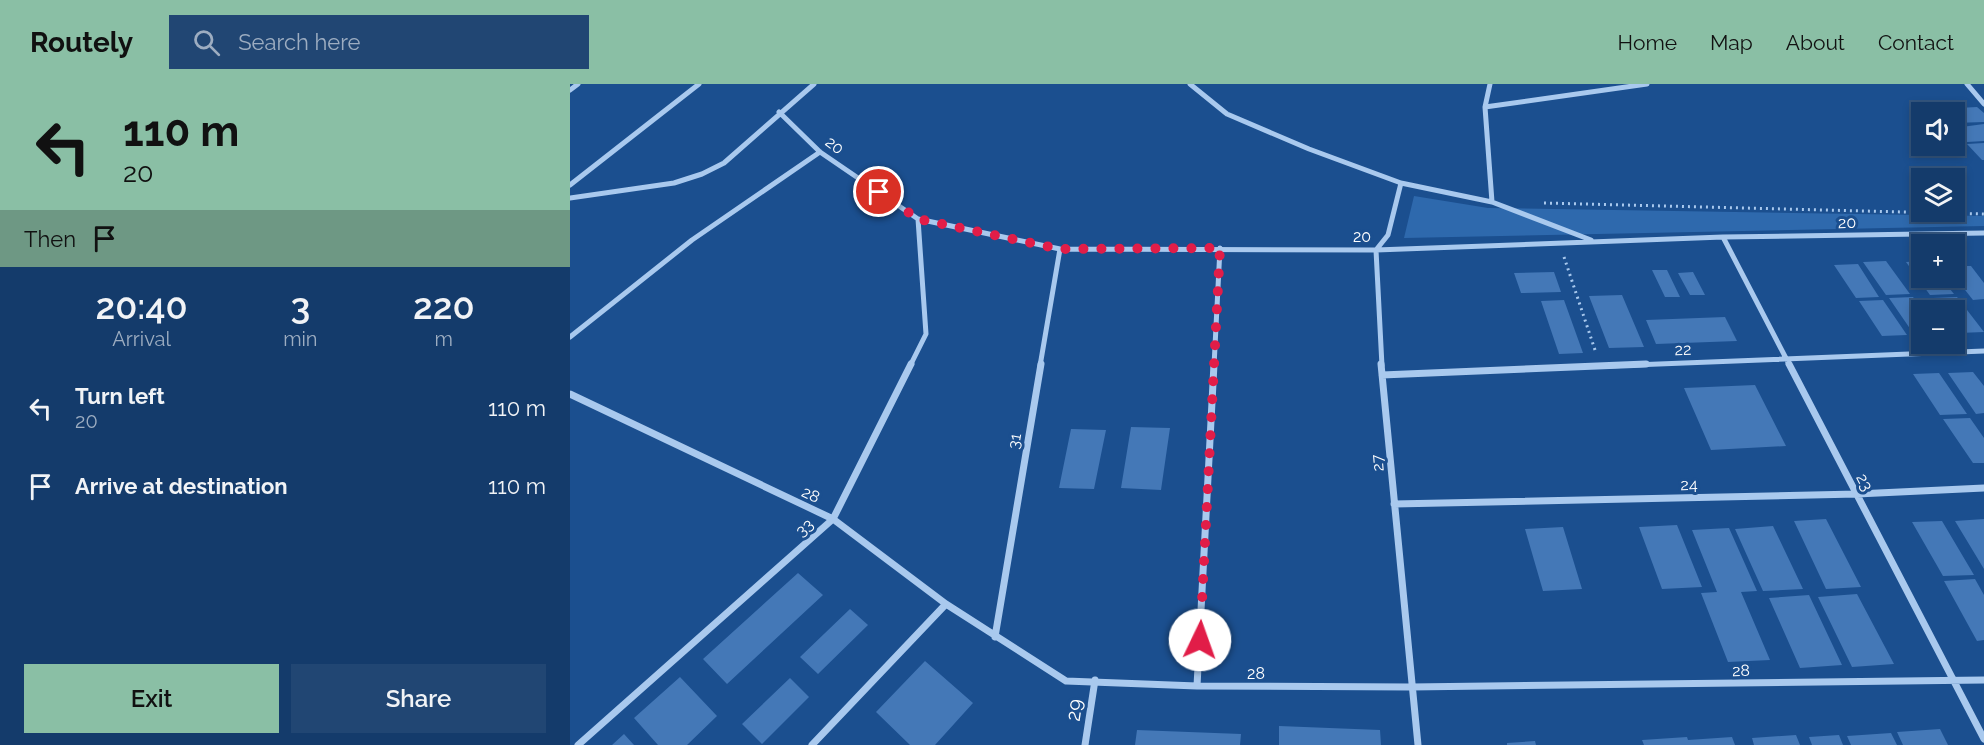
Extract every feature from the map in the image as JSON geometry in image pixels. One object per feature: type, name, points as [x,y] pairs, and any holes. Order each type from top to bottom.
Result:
[{"type":"street","points":[[570,90],[578,84]]},
{"type":"street","points":[[570,185],[699,84]]},
{"type":"street","points":[[570,198],[674,183],[724,164],[779,112],[814,84]]},
{"type":"street","points":[[1190,84],[1227,114],[1309,149],[1401,183],[1492,202],[1594,241]]},
{"type":"street","points":[[1490,84],[1485,107],[1492,202]]},
{"type":"street","points":[[1485,107],[1647,84]]},
{"type":"street","points":[[1967,84],[1984,104]]},
{"type":"street","name":"20","points":[[779,112],[820,152],[918,219],[1060,249],[1376,250],[1723,237],[1984,233]]},
{"type":"street","points":[[570,337],[613,300],[761,190],[820,152]]},
{"type":"street","points":[[1376,250],[1388,235],[1401,183]]},
{"type":"street","name":"33","points":[[578,745],[833,519],[926,333],[918,219]]},
{"type":"street","name":"23","points":[[1723,237],[1984,739]]},
{"type":"street","points":[[1197,686],[1220,248]]},
{"type":"street","name":"31","points":[[995,637],[1060,249]]},
{"type":"street","name":"27","points":[[1376,250],[1382,375],[1418,745]]},
{"type":"street","name":"22","points":[[1382,375],[1984,351]]},
{"type":"street","name":"28","points":[[570,394],[833,519],[946,604],[1066,681],[1095,680],[1197,686],[1411,687],[1984,680]]},
{"type":"street","name":"24","points":[[1394,504],[1857,494],[1984,488]]},
{"type":"street","points":[[812,745],[946,604]]},
{"type":"street","name":"29","points":[[1086,745],[1095,680]]},
{"type":"path","points":[[1539,203],[1984,214]]},
{"type":"path","points":[[1559,242],[1600,366]]},
{"type":"shaded area","points":[[1414,196],[1488,208],[1911,215],[1911,222],[1965,222],[1965,216],[1984,216],[1984,226],[1404,238]]},
{"type":"building","points":[[1977,107],[1984,113],[1984,122],[1965,123],[1965,108]]},
{"type":"building","points":[[1984,124],[1984,141],[1967,142],[1965,127]]},
{"type":"building","points":[[1984,143],[1984,160],[1982,160],[1967,144]]},
{"type":"building","points":[[1886,261],[1910,294],[1886,295],[1863,262]]},
{"type":"building","points":[[1858,264],[1879,297],[1856,298],[1834,265]]},
{"type":"building","points":[[1965,266],[1971,266],[1984,283],[1984,299],[1973,300],[1964,288]]},
{"type":"building","points":[[1652,270],[1667,270],[1680,297],[1665,297]]},
{"type":"building","points":[[1554,272],[1561,292],[1521,293],[1514,273]]},
{"type":"building","points":[[1693,272],[1705,295],[1690,295],[1678,273]]},
{"type":"building","points":[[1925,288],[1949,288],[1954,294],[1930,295]]},
{"type":"building","points":[[1622,295],[1644,347],[1609,348],[1589,296]]},
{"type":"building","points":[[1913,297],[1915,300],[1911,300],[1911,330],[1889,298]]},
{"type":"building","points":[[1957,297],[1959,300],[1934,300],[1933,298]]},
{"type":"building","points":[[1564,300],[1583,353],[1559,354],[1541,301]]},
{"type":"building","points":[[1883,300],[1907,335],[1882,336],[1859,301]]},
{"type":"building","points":[[1965,307],[1984,332],[1965,333]]},
{"type":"building","points":[[1725,317],[1737,341],[1656,344],[1646,320]]},
{"type":"building","points":[[1973,372],[1984,386],[1984,413],[1976,414],[1948,373]]},
{"type":"building","points":[[1939,373],[1967,414],[1940,415],[1913,374]]},
{"type":"building","points":[[1755,385],[1786,446],[1711,450],[1684,388]]},
{"type":"building","points":[[1970,418],[1984,438],[1984,463],[1973,463],[1943,419]]},
{"type":"building","points":[[1131,427],[1170,428],[1161,490],[1121,488]]},
{"type":"building","points":[[1071,429],[1106,430],[1094,489],[1059,488]]},
{"type":"building","points":[[1826,519],[1861,587],[1826,589],[1794,521]]},
{"type":"building","points":[[1984,519],[1984,569],[1955,521]]},
{"type":"building","points":[[1942,521],[1974,575],[1943,576],[1912,522]]},
{"type":"building","points":[[1677,525],[1702,587],[1662,589],[1639,527]]},
{"type":"building","points":[[1773,526],[1803,589],[1763,591],[1735,529]]},
{"type":"building","points":[[1563,527],[1582,589],[1543,591],[1525,529]]},
{"type":"building","points":[[1729,528],[1757,591],[1741,592],[1770,660],[1728,662],[1701,593],[1717,592],[1692,530]]},
{"type":"building","points":[[798,573],[823,595],[727,684],[703,659]]},
{"type":"building","points":[[1975,579],[1984,595],[1984,640],[1977,641],[1944,581]]},
{"type":"building","points":[[1857,594],[1894,664],[1852,667],[1818,597]]},
{"type":"building","points":[[1809,595],[1842,665],[1800,668],[1769,598]]},
{"type":"building","points":[[850,609],[868,625],[818,674],[800,657]]},
{"type":"building","points":[[925,661],[973,703],[935,745],[910,745],[876,712]]},
{"type":"building","points":[[680,677],[717,716],[687,745],[658,745],[634,718]]},
{"type":"building","points":[[790,678],[809,697],[762,744],[742,724]]},
{"type":"building","points":[[1279,726],[1380,730],[1381,745],[1279,745]]},
{"type":"building","points":[[1940,729],[1948,745],[1903,745],[1897,732]]},
{"type":"building","points":[[1137,730],[1241,734],[1240,745],[1135,745]]},
{"type":"building","points":[[1891,733],[1897,745],[1851,745],[1847,736]]},
{"type":"building","points":[[624,734],[634,745],[612,745]]},
{"type":"building","points":[[1796,735],[1800,745],[1754,745],[1752,738]]},
{"type":"building","points":[[1839,735],[1843,745],[1812,745],[1809,737]]},
{"type":"building","points":[[1687,737],[1688,740],[1732,737],[1735,745],[1644,745],[1642,740]]},
{"type":"building","points":[[1535,741],[1536,745],[1507,745],[1507,743]]},
{"type":"route","points":[[879,192],[918,219],[1060,249],[1220,248],[1200,640]]}]
